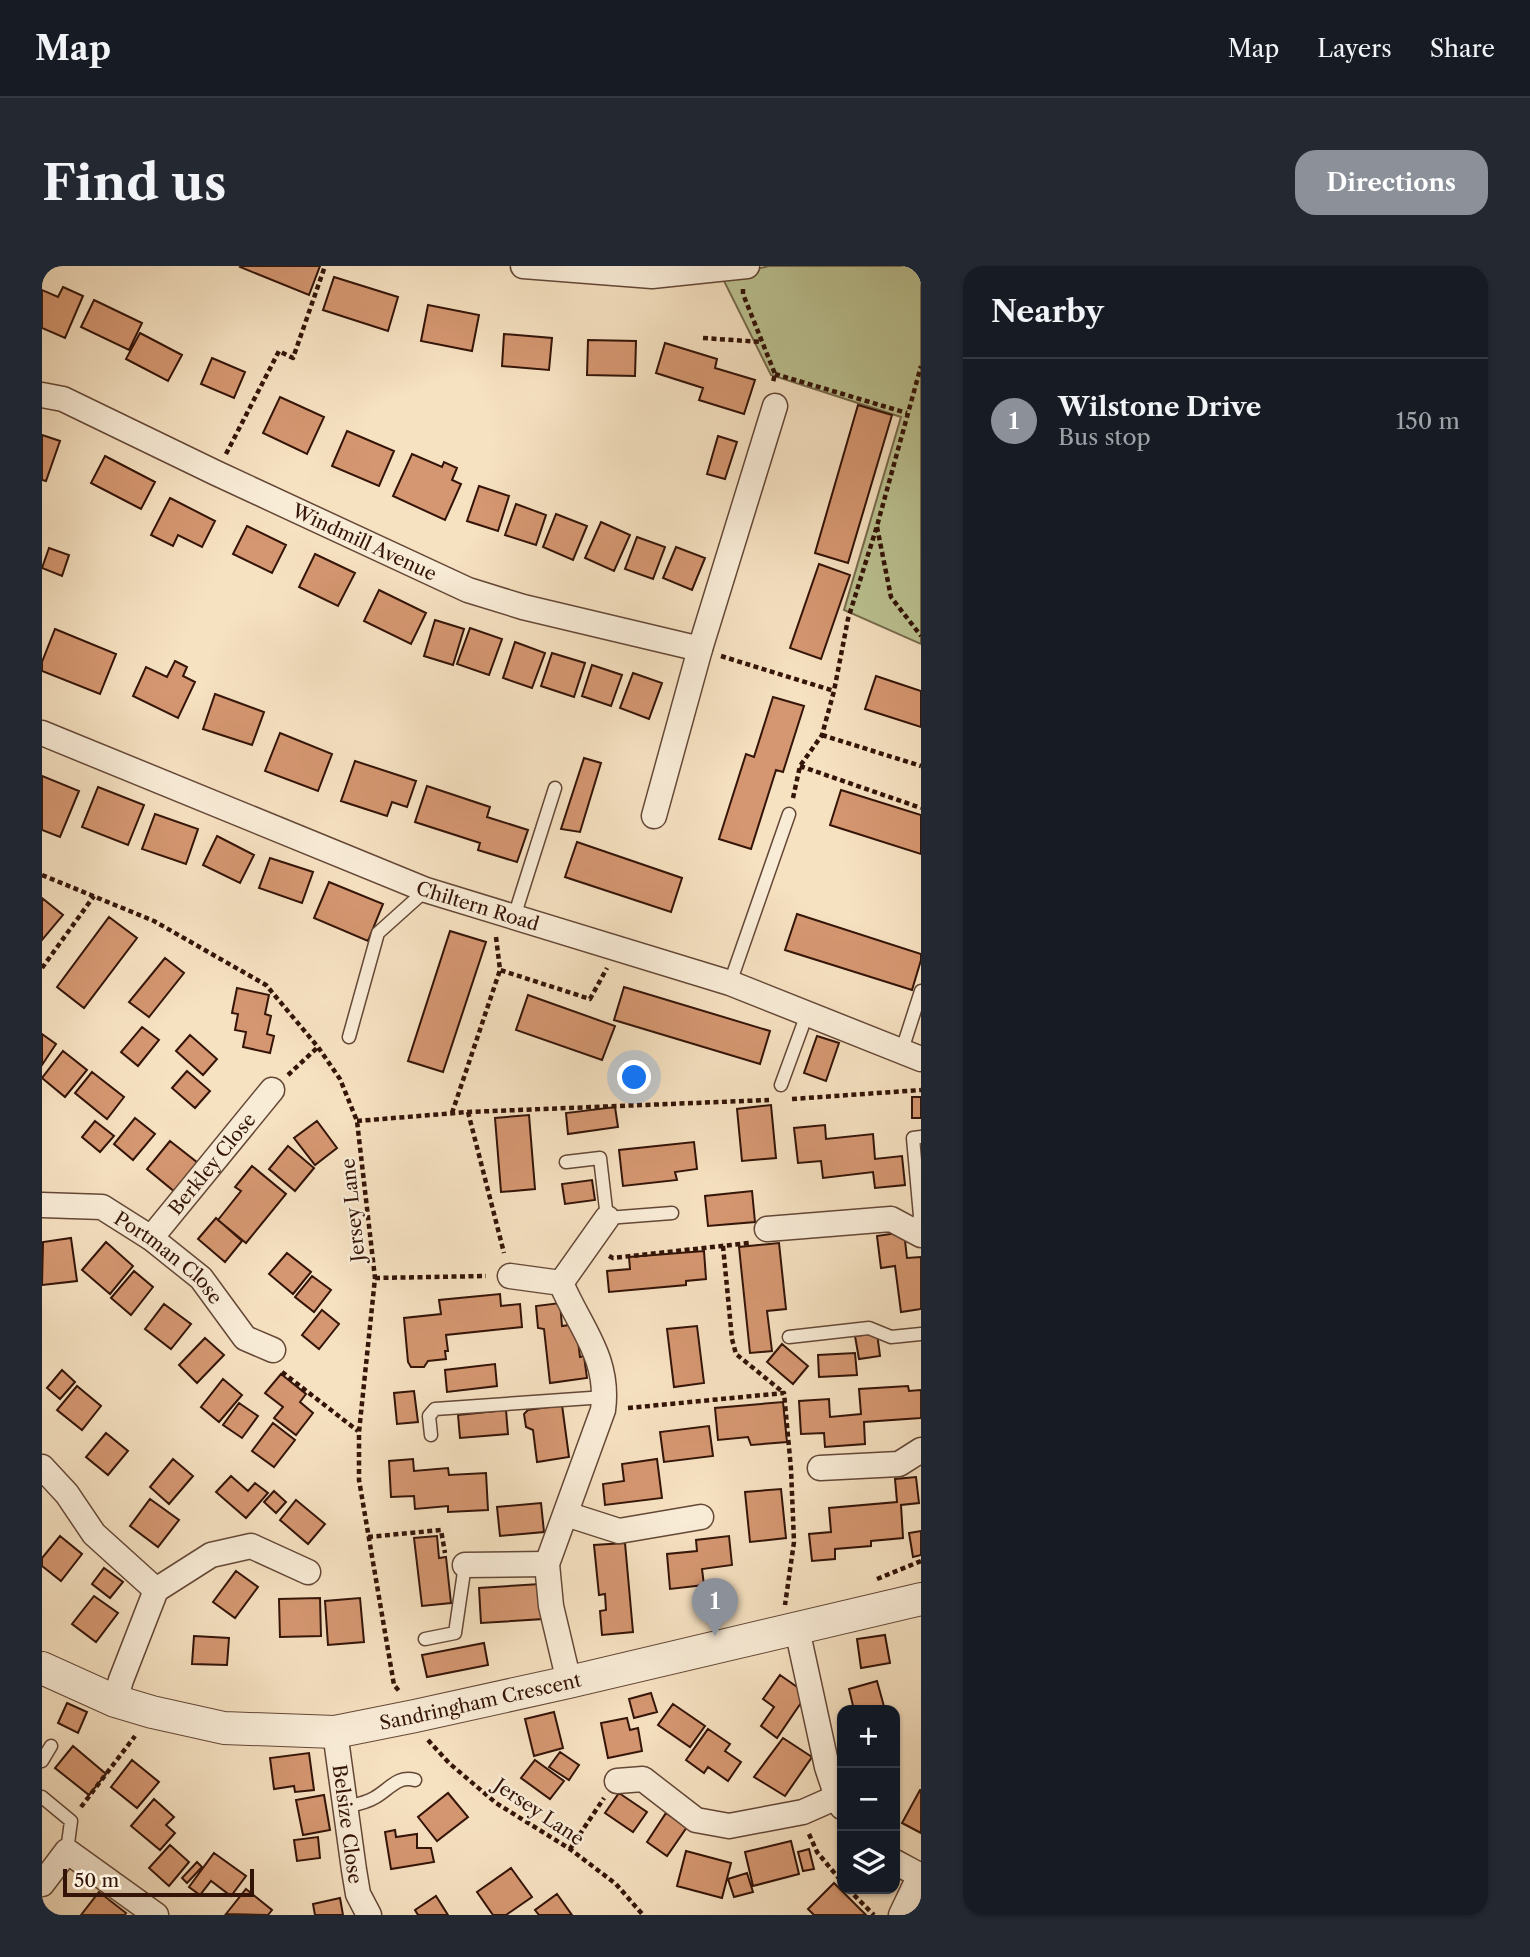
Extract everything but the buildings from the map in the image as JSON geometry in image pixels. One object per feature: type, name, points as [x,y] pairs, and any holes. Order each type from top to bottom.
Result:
[{"type":"street","points":[[523,266],[652,276],[708,268],[744,267]]},
{"type":"street","name":"Windmill Avenue","points":[[42,395],[63,400],[468,590],[523,607],[700,649]]},
{"type":"street","points":[[654,816],[700,649],[775,406]]},
{"type":"street","name":"Chiltern Road","points":[[42,733],[426,890],[730,983],[911,1054]]},
{"type":"street","name":"Berkley Close","points":[[151,1238],[272,1090]]},
{"type":"street","name":"Portman Close","points":[[42,1205],[102,1208],[151,1238],[201,1278],[245,1338],[273,1350]]},
{"type":"street","points":[[561,1283],[607,1217]]},
{"type":"street","points":[[767,1229],[891,1219],[919,1233]]},
{"type":"street","points":[[510,1276],[561,1283]]},
{"type":"street","points":[[561,1283],[570,1305],[594,1345],[602,1371],[604,1404],[547,1564],[551,1606],[569,1682]]},
{"type":"street","points":[[820,1468],[899,1464],[921,1450]]},
{"type":"street","points":[[42,1467],[67,1493],[94,1534],[156,1590]]},
{"type":"street","points":[[566,1514],[619,1531],[701,1517]]},
{"type":"street","points":[[115,1700],[156,1590],[211,1555],[251,1546],[308,1572]]},
{"type":"street","points":[[465,1565],[547,1564]]},
{"type":"street","name":"Sandringham Crescent","points":[[42,1668],[115,1700],[152,1712],[224,1728],[335,1731],[569,1682],[790,1623],[921,1599]]},
{"type":"street","points":[[790,1623],[837,1796]]},
{"type":"street","name":"Belsize Close","points":[[335,1731],[358,1894],[369,1915]]},
{"type":"street","points":[[617,1781],[643,1779],[696,1820],[729,1826],[837,1803]]},
{"type":"street","points":[[42,1884],[67,1851],[156,1915]]},
{"type":"street","points":[[900,1865],[920,1876],[901,1915]]},
{"type":"lane","points":[[503,914],[555,788]]},
{"type":"lane","points":[[730,983],[789,814]]},
{"type":"lane","points":[[349,1037],[378,933],[426,890]]},
{"type":"lane","points":[[911,1054],[921,991]]},
{"type":"lane","points":[[781,1085],[807,1014]]},
{"type":"lane","points":[[919,1233],[913,1138],[921,1137]]},
{"type":"lane","points":[[566,1161],[600,1158],[607,1217],[672,1213]]},
{"type":"lane","points":[[789,1338],[869,1328],[891,1338],[921,1334]]},
{"type":"lane","points":[[431,1435],[429,1416],[435,1409],[604,1404]]},
{"type":"lane","points":[[425,1639],[455,1633],[465,1565]]},
{"type":"lane","points":[[42,1761],[51,1746]]},
{"type":"lane","points":[[345,1807],[372,1800],[397,1781],[406,1778],[415,1780]]},
{"type":"lane","points":[[42,1797],[71,1821],[67,1851]]},
{"type":"path","points":[[216,473],[279,351],[293,358],[325,266]]},
{"type":"path","points":[[744,267],[743,294],[775,374],[907,413]]},
{"type":"path","points":[[703,338],[762,342]]},
{"type":"path","points":[[789,814],[800,766],[822,736],[848,619],[921,366]]},
{"type":"path","points":[[877,526],[891,597],[921,636]]},
{"type":"path","points":[[700,649],[834,691]]},
{"type":"path","points":[[822,736],[921,766]]},
{"type":"path","points":[[800,766],[921,808]]},
{"type":"path","name":"Jersey Lane","points":[[42,875],[154,921],[265,985],[318,1047],[341,1079],[357,1121],[375,1278],[359,1432],[359,1480],[394,1685],[402,1693]]},
{"type":"path","points":[[42,968],[94,896]]},
{"type":"path","points":[[452,1113],[500,970],[503,914]]},
{"type":"path","points":[[500,970],[590,999],[617,948]]},
{"type":"path","points":[[272,1090],[318,1047]]},
{"type":"path","points":[[357,1121],[468,1112],[781,1099],[921,1090]]},
{"type":"path","points":[[375,1278],[510,1276],[468,1112]]},
{"type":"path","points":[[588,1244],[613,1258],[752,1243],[751,1233],[767,1229]]},
{"type":"path","points":[[723,1246],[732,1339],[736,1354],[784,1394],[794,1542],[790,1623]]},
{"type":"path","points":[[273,1350],[277,1368],[359,1432]]},
{"type":"path","points":[[604,1404],[784,1394]]},
{"type":"path","points":[[368,1537],[442,1530],[444,1552],[465,1565]]},
{"type":"path","points":[[71,1821],[152,1712]]},
{"type":"path","name":"Jersey Lane","points":[[421,1732],[449,1763],[496,1803],[570,1849],[616,1884],[643,1915]]},
{"type":"path","points":[[570,1849],[617,1781]]},
{"type":"path","points":[[803,1812],[817,1852],[837,1876]]},
{"type":"path","points":[[853,1894],[874,1915]]},
{"type":"green space","points":[[769,266],[921,266],[921,644],[844,610],[901,417],[771,375],[722,277]]},
{"type":"place","name":"Wilstone Drive","points":[[715,1636]]}]
